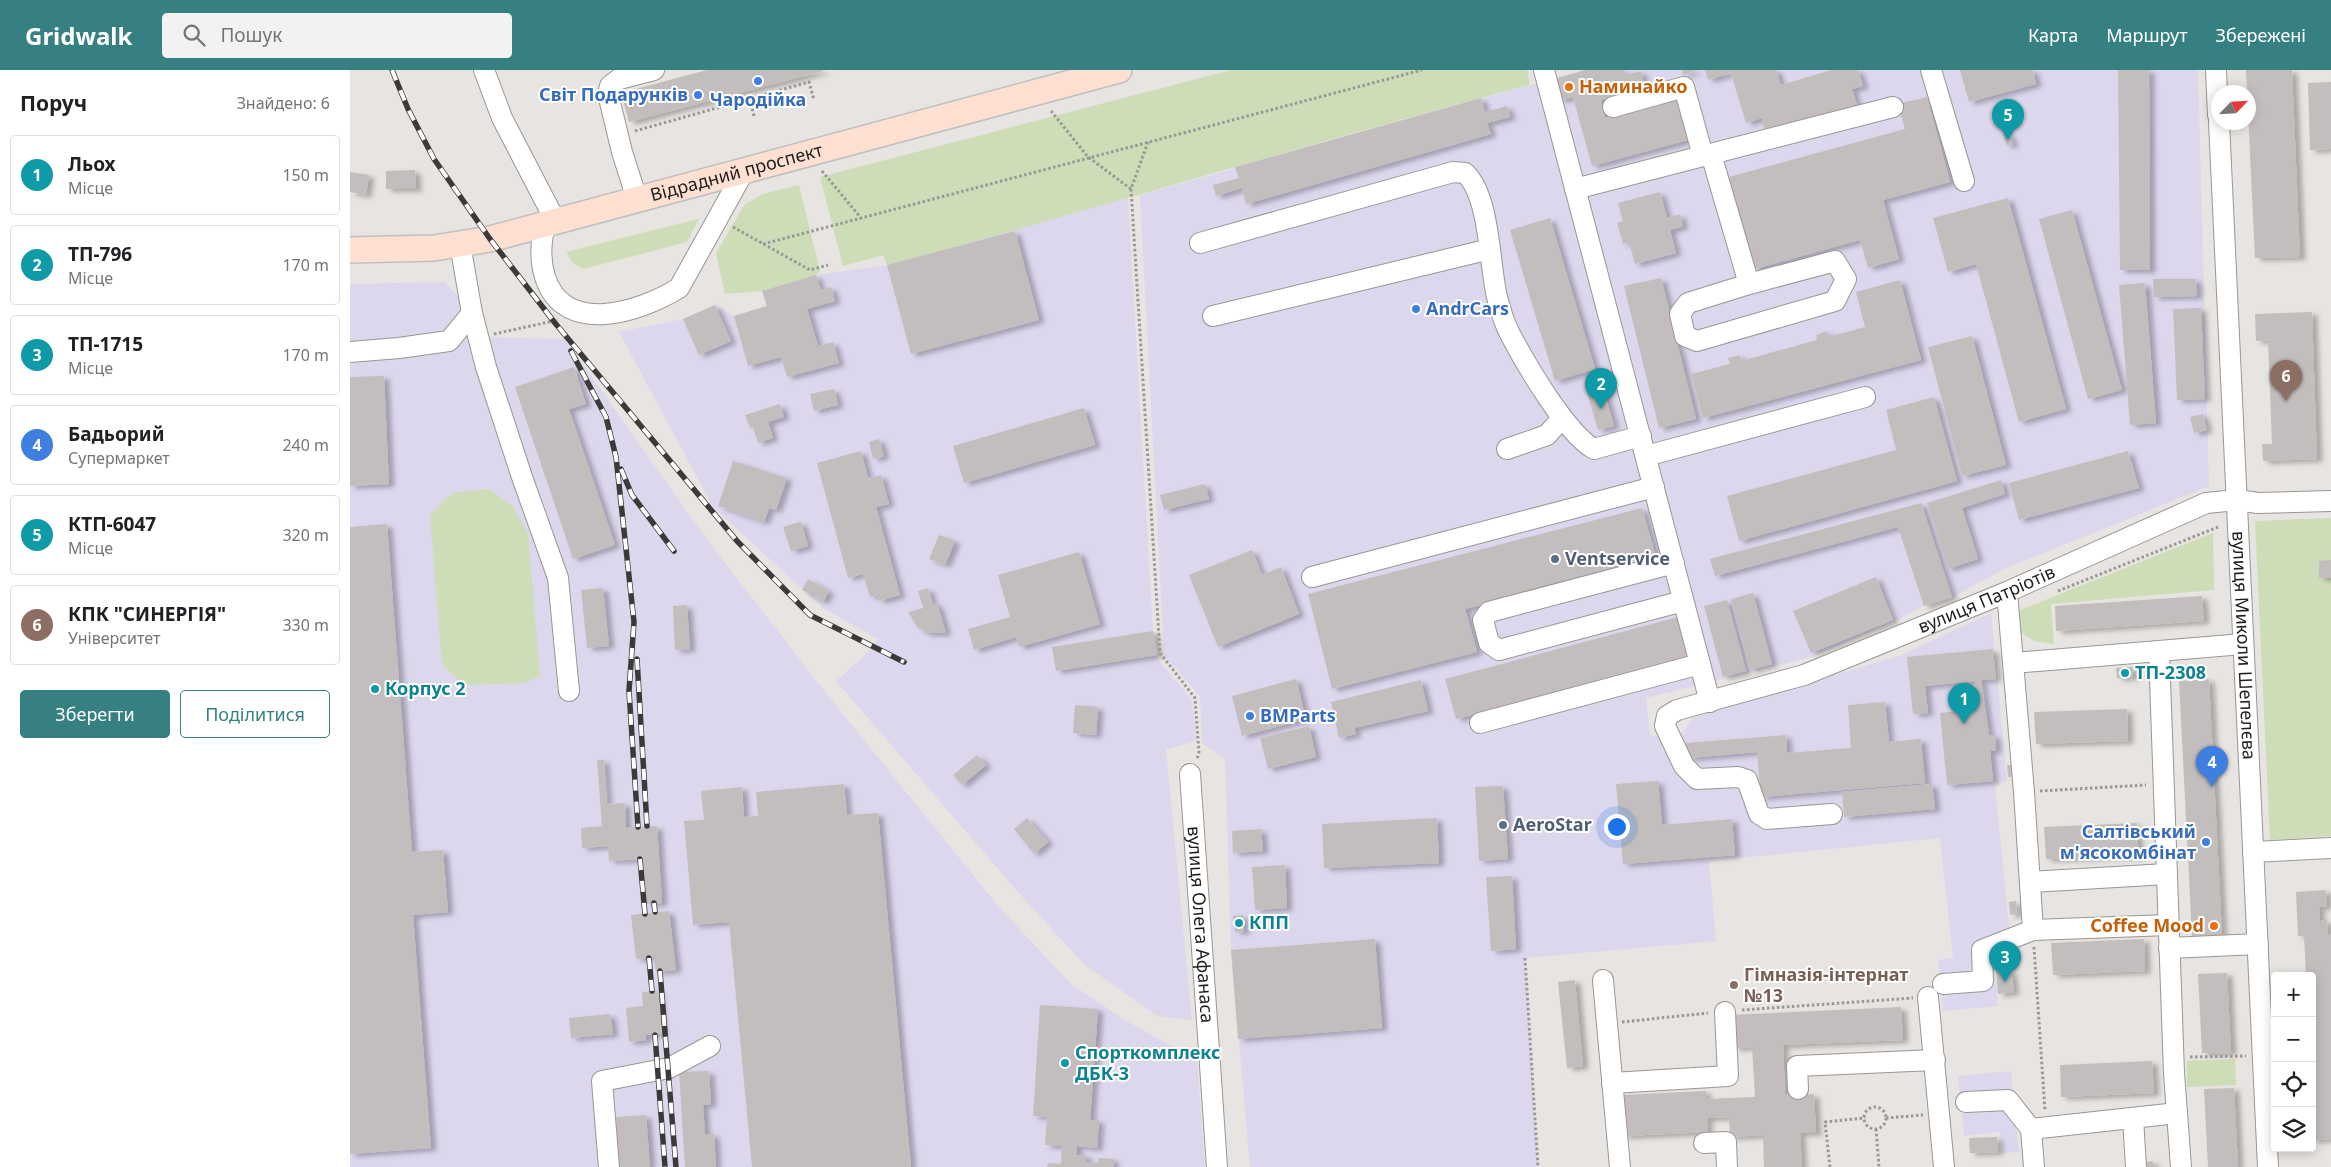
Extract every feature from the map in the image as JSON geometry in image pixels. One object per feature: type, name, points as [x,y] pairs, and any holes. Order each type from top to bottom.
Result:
[{"type":"main road","name":"Відрадний проспект","points":[[350,250],[434,248],[490,239],[744,171],[1065,77],[1119,70]]},
{"type":"street","points":[[484,70],[502,118],[551,223],[543,231],[541,254],[547,283],[559,301],[573,310],[589,315],[616,313],[663,298],[679,288],[744,171]]},
{"type":"street","points":[[637,199],[622,152],[608,94],[610,86],[619,78],[654,70]]},
{"type":"street","points":[[1544,70],[1710,702]]},
{"type":"street","points":[[1931,70],[1964,181]]},
{"type":"street","points":[[2216,70],[2217,85]]},
{"type":"street","points":[[1613,107],[1684,88],[1749,284]]},
{"type":"street","points":[[1575,189],[1893,107]]},
{"type":"street","name":"вулиця Миколи Шепелєва","points":[[2219,130],[2268,1167]]},
{"type":"street","points":[[1200,243],[1453,172],[1465,173],[1470,177],[1483,207],[1497,296],[1510,335],[1562,418],[1582,442],[1594,449],[1640,436]]},
{"type":"street","points":[[460,244],[478,337],[522,477],[558,578],[568,691]]},
{"type":"street","points":[[1213,316],[1490,249]]},
{"type":"street","points":[[1835,261],[1846,278],[1835,301],[1697,341],[1685,336],[1680,314],[1688,303],[1749,284],[1835,261]]},
{"type":"street","points":[[350,352],[449,341],[472,313]]},
{"type":"street","points":[[1646,456],[1865,397]]},
{"type":"street","points":[[1507,449],[1547,435],[1562,418]]},
{"type":"street","points":[[1312,577],[1654,488]]},
{"type":"street","name":"вулиця Патріотів","points":[[1832,814],[1767,819],[1759,814],[1747,780],[1738,777],[1697,779],[1684,766],[1671,739],[1665,726],[1667,716],[1677,710],[1804,675],[2007,592],[2206,503],[2237,500],[2258,503],[2331,501]]},
{"type":"street","points":[[1674,563],[1489,612],[1483,620],[1490,643],[1499,650],[1683,601]]},
{"type":"street","points":[[2007,592],[2024,792],[2033,930]]},
{"type":"street","points":[[2013,662],[2243,644]]},
{"type":"street","points":[[2159,651],[2169,948],[2181,1167]]},
{"type":"street","points":[[1480,723],[1700,664]]},
{"type":"street","name":"вулиця Олега Афанаса","points":[[1190,774],[1217,1167]]},
{"type":"street","points":[[2253,852],[2331,848]]},
{"type":"street","points":[[2030,882],[2167,874]]},
{"type":"street","points":[[1943,984],[1983,981],[1982,950],[2033,930],[2169,925]]},
{"type":"street","points":[[2169,948],[2258,944]]},
{"type":"street","points":[[1603,980],[1620,1167]]},
{"type":"street","points":[[1928,997],[1936,1060],[1944,1167]]},
{"type":"street","points":[[1612,1083],[1728,1076],[1725,1012]]},
{"type":"street","points":[[609,1167],[602,1081],[669,1068],[710,1046]]},
{"type":"street","points":[[1798,1089],[1797,1066],[1936,1060]]},
{"type":"street","points":[[1966,1102],[2008,1100],[2038,1127],[2177,1113]]},
{"type":"street","points":[[2132,1118],[2136,1167]]},
{"type":"street","points":[[2034,1167],[2038,1127]]},
{"type":"street","points":[[1704,1143],[1726,1142],[1727,1167]]},
{"type":"path","points":[[763,244],[1422,70]]},
{"type":"path","points":[[619,135],[809,82],[814,100]]},
{"type":"path","points":[[750,99],[754,116]]},
{"type":"path","points":[[1051,111],[1088,157],[1131,189]]},
{"type":"path","points":[[1148,141],[1131,189],[1160,654],[1195,698],[1199,752],[1190,774]]},
{"type":"path","points":[[822,171],[860,218]]},
{"type":"path","points":[[728,224],[810,270],[828,265]]},
{"type":"path","points":[[478,337],[555,323],[573,310]]},
{"type":"path","points":[[2054,592],[2218,527]]},
{"type":"path","points":[[2024,792],[2164,784]]},
{"type":"path","points":[[2033,930],[2038,1127]]},
{"type":"path","points":[[1525,958],[1538,1167]]},
{"type":"path","points":[[1607,1024],[1725,1012],[1928,997]]},
{"type":"path","points":[[2174,1058],[2246,1056]]},
{"type":"path","points":[[1875,1107],[1882,1110],[1886,1118],[1883,1126],[1876,1129],[1868,1126],[1865,1118],[1868,1111],[1875,1107]]},
{"type":"path","points":[[1886,1118],[1940,1113]]},
{"type":"path","points":[[1830,1167],[1825,1122],[1865,1118]]},
{"type":"path","points":[[1876,1129],[1880,1167]]},
{"type":"shaded area","points":[[1585,70],[2198,70],[2209,486],[2002,570],[1952,597],[1924,606],[1895,621],[1811,657],[1646,698],[1650,735],[1677,740],[1694,717],[1899,656],[1991,613],[2007,781],[1995,785],[2013,965],[1995,967],[1998,1006],[1943,1011],[1938,960],[1953,958],[1940,838],[1709,861],[1716,941],[1525,958],[1538,1167],[1250,1167],[1231,950],[1225,759],[1202,743],[1200,696],[1164,655],[1140,195]]},
{"type":"shaded area","points":[[1128,198],[1153,631],[1158,660],[1192,700],[1197,741],[1166,749],[1192,1020],[1158,1016],[1086,966],[1025,900],[836,681],[866,654],[878,639],[823,608],[713,507],[619,332],[683,319],[715,305],[734,316],[767,306],[762,291],[816,275],[887,265]]},
{"type":"shaded area","points":[[445,282],[463,302],[470,337],[565,339],[705,537],[818,683],[998,906],[1071,984],[1128,1022],[1197,1060],[1205,1167],[350,1167],[350,284]]},
{"type":"shaded area","points":[[2011,1071],[2019,1152],[2002,1153],[2000,1132],[1964,1136],[1958,1076]]},
{"type":"green space","points":[[1231,70],[1527,70],[1530,85],[1449,106],[887,265],[883,255],[843,266],[820,177]]},
{"type":"green space","points":[[799,185],[820,271],[816,275],[762,291],[725,294],[716,253],[745,204],[763,194]]},
{"type":"green space","points":[[699,219],[687,242],[583,269],[572,262],[566,252]]},
{"type":"green space","points":[[489,489],[513,506],[528,533],[540,676],[524,683],[464,685],[442,664],[430,515],[452,493]]},
{"type":"green space","points":[[2331,518],[2331,836],[2270,840],[2255,521]]},
{"type":"green space","points":[[2213,533],[2214,590],[2051,604],[2054,644],[2034,641],[2021,632],[2020,610]]},
{"type":"green space","points":[[2235,1059],[2236,1085],[2187,1087],[2187,1061]]},
{"type":"building","points":[[707,70],[823,71],[629,122],[621,93]]},
{"type":"building","points":[[1585,70],[1624,70],[1625,75],[1641,71],[1645,88],[1601,100],[1605,118],[1677,99],[1688,140],[1592,166],[1573,97],[1560,100],[1554,79]]},
{"type":"building","points":[[1682,70],[1698,70],[1683,75]]},
{"type":"building","points":[[1705,70],[1776,70],[1781,85],[1831,70],[1858,70],[1863,86],[1852,89],[1857,105],[1765,132],[1762,118],[1746,123],[1731,73],[1708,80]]},
{"type":"building","points":[[1960,70],[2033,70],[2036,84],[1969,102]]},
{"type":"building","points":[[2118,70],[2149,70],[2150,270],[2120,270]]},
{"type":"building","points":[[2246,70],[2292,70],[2300,257],[2255,258],[2249,130],[2256,130],[2256,85],[2247,85]]},
{"type":"building","points":[[2331,82],[2331,149],[2310,150],[2308,83]]},
{"type":"building","points":[[1927,97],[1950,182],[1883,200],[1899,259],[1868,268],[1860,240],[1754,269],[1729,177],[1905,129],[1898,104]]},
{"type":"building","points":[[1481,98],[1485,112],[1507,106],[1510,117],[1487,123],[1491,134],[1246,204],[1242,188],[1216,196],[1213,185],[1239,178],[1235,167]]},
{"type":"building","points":[[2009,133],[2013,144],[2007,146],[2003,135]]},
{"type":"building","points":[[415,170],[416,189],[386,189],[386,171]]},
{"type":"building","points":[[350,172],[369,175],[366,195],[350,192]]},
{"type":"building","points":[[1660,192],[1667,218],[1680,214],[1683,226],[1670,230],[1676,253],[1635,264],[1629,242],[1623,244],[1617,223],[1623,221],[1618,203]]},
{"type":"building","points":[[2008,198],[2066,409],[2019,422],[1976,264],[1948,272],[1933,218]]},
{"type":"building","points":[[2072,210],[2122,390],[2088,399],[2039,219]]},
{"type":"building","points":[[1550,218],[1595,369],[1555,381],[1510,230]]},
{"type":"building","points":[[1015,231],[1039,320],[911,354],[887,265]]},
{"type":"building","points":[[816,275],[821,290],[831,287],[835,301],[807,309],[818,346],[833,342],[839,363],[787,377],[781,357],[748,366],[734,316],[767,306],[762,291]]},
{"type":"building","points":[[1661,278],[1696,419],[1659,428],[1624,286]]},
{"type":"building","points":[[2153,279],[2196,279],[2197,296],[2154,297]]},
{"type":"building","points":[[1900,280],[1921,360],[1703,418],[1691,374],[1730,364],[1728,358],[1740,355],[1741,361],[1817,340],[1816,335],[1827,331],[1828,337],[1865,327],[1856,292]]},
{"type":"building","points":[[2145,283],[2156,423],[2130,425],[2119,285]]},
{"type":"building","points":[[715,305],[731,341],[699,355],[683,319]]},
{"type":"building","points":[[2201,308],[2205,399],[2177,400],[2173,309]]},
{"type":"building","points":[[2312,312],[2317,459],[2263,461],[2262,444],[2272,444],[2268,340],[2256,341],[2255,314]]},
{"type":"building","points":[[1972,336],[2006,465],[1962,476],[1928,347]]},
{"type":"building","points":[[574,367],[586,404],[569,409],[615,545],[573,559],[515,387]]},
{"type":"building","points":[[384,376],[389,484],[350,486],[350,377]]},
{"type":"building","points":[[1603,388],[1614,426],[1598,430],[1587,392]]},
{"type":"building","points":[[834,389],[838,405],[814,411],[810,394]]},
{"type":"building","points":[[1934,397],[1957,481],[1739,541],[1727,496],[1896,450],[1886,410]]},
{"type":"building","points":[[780,404],[784,417],[768,422],[773,438],[758,443],[753,427],[750,428],[745,415]]},
{"type":"building","points":[[1084,408],[1095,445],[964,483],[953,446]]},
{"type":"building","points":[[2203,414],[2207,430],[2194,433],[2190,417]]},
{"type":"building","points":[[879,439],[884,456],[873,459],[869,442]]},
{"type":"building","points":[[861,451],[868,478],[881,475],[889,504],[876,507],[900,595],[879,601],[877,595],[870,597],[863,574],[848,578],[817,463]]},
{"type":"building","points":[[2128,451],[2139,488],[2019,520],[2009,483]]},
{"type":"building","points":[[733,461],[787,478],[776,510],[769,508],[764,522],[718,506]]},
{"type":"building","points":[[2001,480],[2005,494],[1962,508],[1978,559],[1948,569],[1927,503]]},
{"type":"building","points":[[1205,484],[1209,499],[1164,510],[1160,495]]},
{"type":"building","points":[[1921,503],[1952,597],[1924,606],[1898,527],[1715,576],[1710,559]]},
{"type":"building","points":[[1642,508],[1657,561],[1465,609],[1477,652],[1332,689],[1308,594]]},
{"type":"building","points":[[801,522],[808,546],[791,551],[783,527]]},
{"type":"building","name":"Корпус 2","points":[[387,524],[412,852],[443,850],[448,912],[413,915],[431,1148],[350,1154],[350,527]]},
{"type":"building","points":[[939,535],[955,541],[945,565],[929,559]]},
{"type":"building","points":[[1252,550],[1262,575],[1281,567],[1299,614],[1218,647],[1189,575]]},
{"type":"building","points":[[1079,552],[1100,624],[1019,647],[1016,637],[974,650],[968,629],[1010,617],[998,575]]},
{"type":"building","points":[[2331,560],[2331,578],[2319,578],[2319,561]]},
{"type":"building","points":[[1876,577],[1893,620],[1811,653],[1793,611]]},
{"type":"building","points":[[808,579],[829,591],[823,602],[802,590]]},
{"type":"building","points":[[603,588],[609,646],[587,648],[581,590]]},
{"type":"building","points":[[928,588],[933,605],[937,603],[946,633],[927,633],[918,628],[908,612],[923,608],[918,591]]},
{"type":"building","points":[[1753,593],[1772,664],[1750,670],[1731,599]]},
{"type":"building","points":[[2202,596],[2204,621],[2056,631],[2055,606]]},
{"type":"building","points":[[1727,600],[1746,671],[1723,677],[1704,606]]},
{"type":"building","points":[[687,605],[690,649],[675,650],[673,606]]},
{"type":"building","points":[[1678,617],[1689,657],[1456,719],[1445,679]]},
{"type":"building","points":[[1153,631],[1157,655],[1056,671],[1052,647]]},
{"type":"building","points":[[1993,649],[1996,679],[1981,680],[1989,735],[1995,735],[1996,750],[1990,751],[1993,781],[1947,785],[1940,713],[1977,709],[1975,681],[1925,686],[1928,713],[1913,714],[1907,657]]},
{"type":"building","name":"ТП-2308","points":[[2133,667],[2133,677],[2117,678],[2116,668]]},
{"type":"building","points":[[1296,679],[1306,719],[1242,736],[1232,696]]},
{"type":"building","points":[[2209,679],[2222,935],[2192,936],[2179,681]]},
{"type":"building","points":[[1421,680],[1428,711],[1354,728],[1356,734],[1339,738],[1331,702]]},
{"type":"building","points":[[1885,702],[1889,742],[1921,739],[1925,783],[1761,797],[1757,752],[1688,758],[1686,743],[1786,735],[1787,753],[1851,748],[1848,705]]},
{"type":"building","points":[[1075,705],[1098,707],[1096,735],[1073,733]]},
{"type":"building","points":[[2127,709],[2128,741],[2036,744],[2034,712]]},
{"type":"building","points":[[1309,726],[1316,757],[1268,769],[1260,738]]},
{"type":"building","points":[[977,755],[986,765],[962,785],[953,775]]},
{"type":"building","points":[[597,760],[604,760],[607,804],[625,803],[626,828],[657,826],[662,903],[646,904],[643,859],[609,861],[608,846],[582,848],[581,828],[602,826]]},
{"type":"building","points":[[2007,765],[2013,765],[2015,776],[2008,777]]},
{"type":"building","points":[[1658,781],[1662,825],[1732,819],[1735,855],[1623,864],[1616,784]]},
{"type":"building","points":[[844,784],[847,815],[878,813],[911,1167],[752,1167],[729,922],[693,925],[684,821],[704,820],[701,791],[742,787],[744,817],[758,816],[756,792]]},
{"type":"building","points":[[1932,784],[1935,809],[1844,817],[1842,792]]},
{"type":"building","points":[[1503,786],[1508,859],[1479,861],[1475,787]]},
{"type":"building","points":[[1027,818],[1048,842],[1034,854],[1014,829]]},
{"type":"building","points":[[1437,818],[1439,863],[1324,868],[1322,824]]},
{"type":"building","points":[[2137,823],[2138,856],[2046,859],[2044,827]]},
{"type":"building","points":[[1261,829],[1263,851],[1233,853],[1232,831]]},
{"type":"building","points":[[1285,865],[1287,908],[1255,910],[1252,867]]},
{"type":"building","points":[[1512,876],[1516,949],[1491,951],[1486,877]]},
{"type":"building","points":[[2326,890],[2327,906],[2319,907],[2320,921],[2327,920],[2328,934],[2331,934],[2331,1139],[2316,1140],[2316,972],[2306,972],[2304,936],[2298,936],[2296,892]]},
{"type":"building","points":[[2016,901],[2017,914],[2010,915],[2009,902]]},
{"type":"building","points":[[669,911],[676,970],[656,972],[654,957],[636,959],[631,915]]},
{"type":"building","name":"КПП","points":[[1243,915],[1244,931],[1235,932],[1233,916]]},
{"type":"building","points":[[1375,939],[1382,1028],[1238,1039],[1231,950]]},
{"type":"building","points":[[2144,939],[2145,971],[2053,975],[2051,943]]},
{"type":"building","points":[[2011,970],[2014,992],[1998,994],[1996,971]]},
{"type":"building","points":[[2227,973],[2231,1052],[2202,1053],[2198,974]]},
{"type":"building","points":[[1575,980],[1583,1066],[1567,1068],[1558,982]]},
{"type":"building","points":[[658,991],[662,1034],[646,1035],[646,1040],[629,1042],[626,1008],[643,1006],[642,992]]},
{"type":"building","name":"Спорткомплекс ДБК-3","points":[[1040,1005],[1098,1009],[1090,1120],[1099,1120],[1097,1148],[1077,1146],[1076,1155],[1086,1155],[1086,1162],[1098,1163],[1098,1158],[1114,1159],[1113,1167],[1047,1167],[1048,1163],[1061,1164],[1062,1146],[1045,1145],[1047,1117],[1033,1116]]},
{"type":"building","points":[[1901,1007],[1903,1040],[1783,1045],[1785,1095],[1814,1094],[1816,1133],[1800,1133],[1802,1167],[1764,1167],[1763,1135],[1730,1137],[1729,1117],[1707,1118],[1708,1132],[1624,1136],[1622,1095],[1706,1091],[1706,1099],[1755,1097],[1752,1047],[1734,1048],[1732,1015]]},
{"type":"building","points":[[610,1014],[613,1034],[571,1038],[569,1018]]},
{"type":"building","points":[[2152,1061],[2154,1093],[2061,1097],[2060,1065]]},
{"type":"building","points":[[709,1071],[711,1104],[703,1105],[705,1134],[714,1134],[716,1167],[685,1167],[679,1072]]},
{"type":"building","points":[[2234,1088],[2238,1167],[2208,1167],[2204,1089]]},
{"type":"building","points":[[646,1115],[650,1167],[619,1167],[616,1117]]},
{"type":"building","points":[[1997,1137],[1998,1152],[1970,1153],[1969,1138]]},
{"type":"building","points":[[2153,1161],[2154,1167],[2145,1167],[2145,1162]]},
{"type":"railway","points":[[392,70],[408,109],[434,159],[490,239],[555,323],[737,541],[810,615],[904,662]]},
{"type":"railway","points":[[571,351],[606,417],[616,457],[634,622],[629,691],[638,827]]},
{"type":"railway","points":[[621,469],[632,495],[674,551]]},
{"type":"railway","points":[[637,659],[647,826]]},
{"type":"railway","points":[[640,859],[645,914]]},
{"type":"railway","points":[[654,903],[655,912]]},
{"type":"railway","points":[[649,958],[652,991]]},
{"type":"railway","points":[[660,971],[676,1167]]},
{"type":"railway","points":[[655,1035],[665,1167]]},
{"type":"place","name":"Чародійка","points":[[758,81]]},
{"type":"place","name":"Наминайко","points":[[1569,87]]},
{"type":"place","name":"Світ Подарунків","points":[[698,95]]},
{"type":"place","name":"КТП-6047","points":[[2008,140]]},
{"type":"place","name":"AndrCars","points":[[1416,309]]},
{"type":"place","name":"КПК \"СИНЕРГІЯ\"","points":[[2286,401]]},
{"type":"place","name":"ТП-796","points":[[1601,409]]},
{"type":"place","name":"Ventservice","points":[[1555,559]]},
{"type":"place","name":"ТП-2308","points":[[2125,673]]},
{"type":"place","name":"Корпус 2","points":[[375,689]]},
{"type":"place","name":"BMParts","points":[[1250,716]]},
{"type":"place","name":"Льох","points":[[1964,724]]},
{"type":"place","name":"Бадьорий","points":[[2212,787]]},
{"type":"place","name":"AeroStar","points":[[1503,825]]},
{"type":"place","name":"Салтівський м'ясокомбінат","points":[[2206,842]]},
{"type":"place","name":"КПП","points":[[1239,923]]},
{"type":"place","name":"Coffee Mood","points":[[2214,926]]},
{"type":"place","name":"ТП-1715","points":[[2005,982]]},
{"type":"place","name":"Гімназія-інтернат №13","points":[[1734,985]]},
{"type":"place","name":"Спорткомплекс ДБК-3","points":[[1065,1063]]}]
